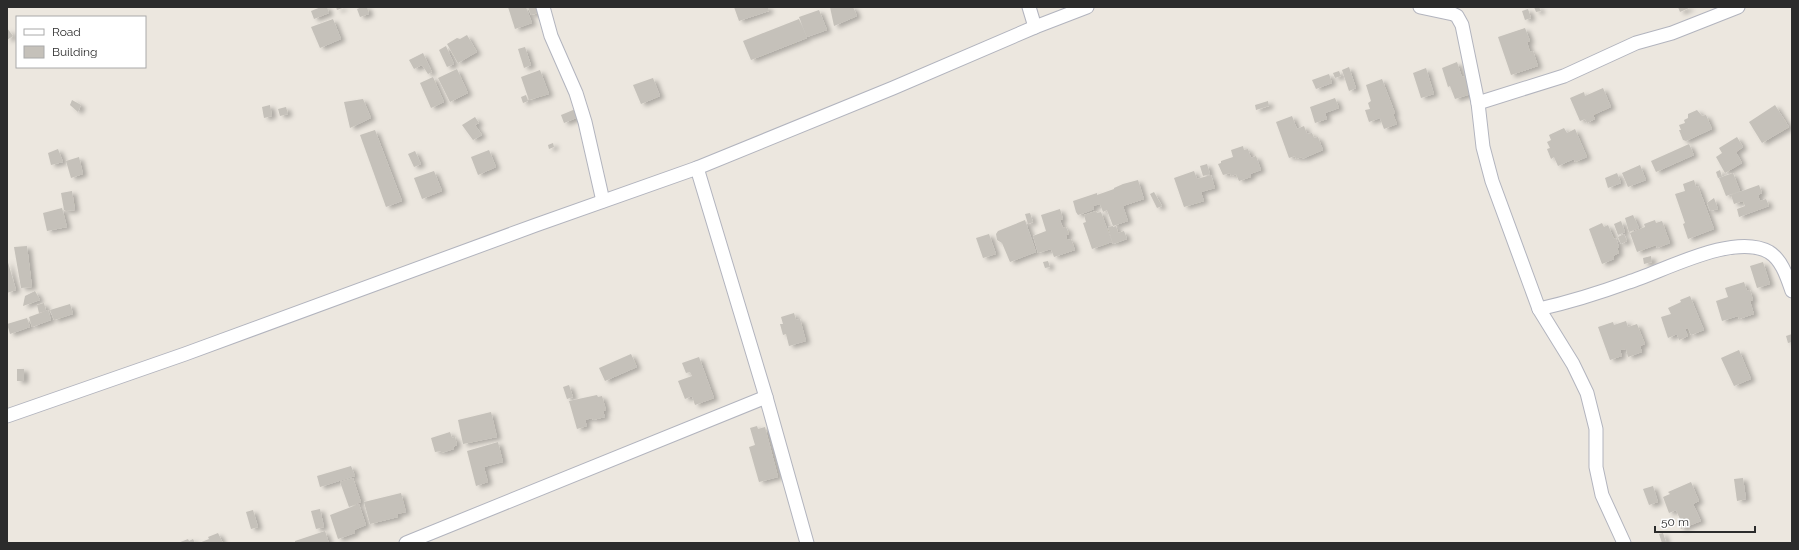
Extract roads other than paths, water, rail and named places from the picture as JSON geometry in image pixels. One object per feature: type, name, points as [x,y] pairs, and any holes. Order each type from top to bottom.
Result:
[{"type":"street","points":[[543,7],[551,36],[573,88],[585,122],[604,201]]},
{"type":"street","points":[[1029,7],[1035,27]]},
{"type":"street","points":[[7,416],[185,354],[697,168],[893,88],[1035,27],[1087,7]]},
{"type":"street","points":[[1420,7],[1453,14],[1460,21],[1464,32],[1478,103],[1483,147],[1492,181],[1539,309],[1573,364],[1587,393],[1596,429],[1596,467],[1602,495],[1624,543]]},
{"type":"street","points":[[1478,103],[1564,76],[1636,43],[1672,33],[1738,7]]},
{"type":"street","points":[[697,168],[766,397],[807,543]]},
{"type":"street","points":[[1539,309],[1599,293],[1700,255],[1722,249],[1737,247],[1755,248],[1770,253],[1781,265],[1792,291]]},
{"type":"street","points":[[406,543],[766,397]]}]
